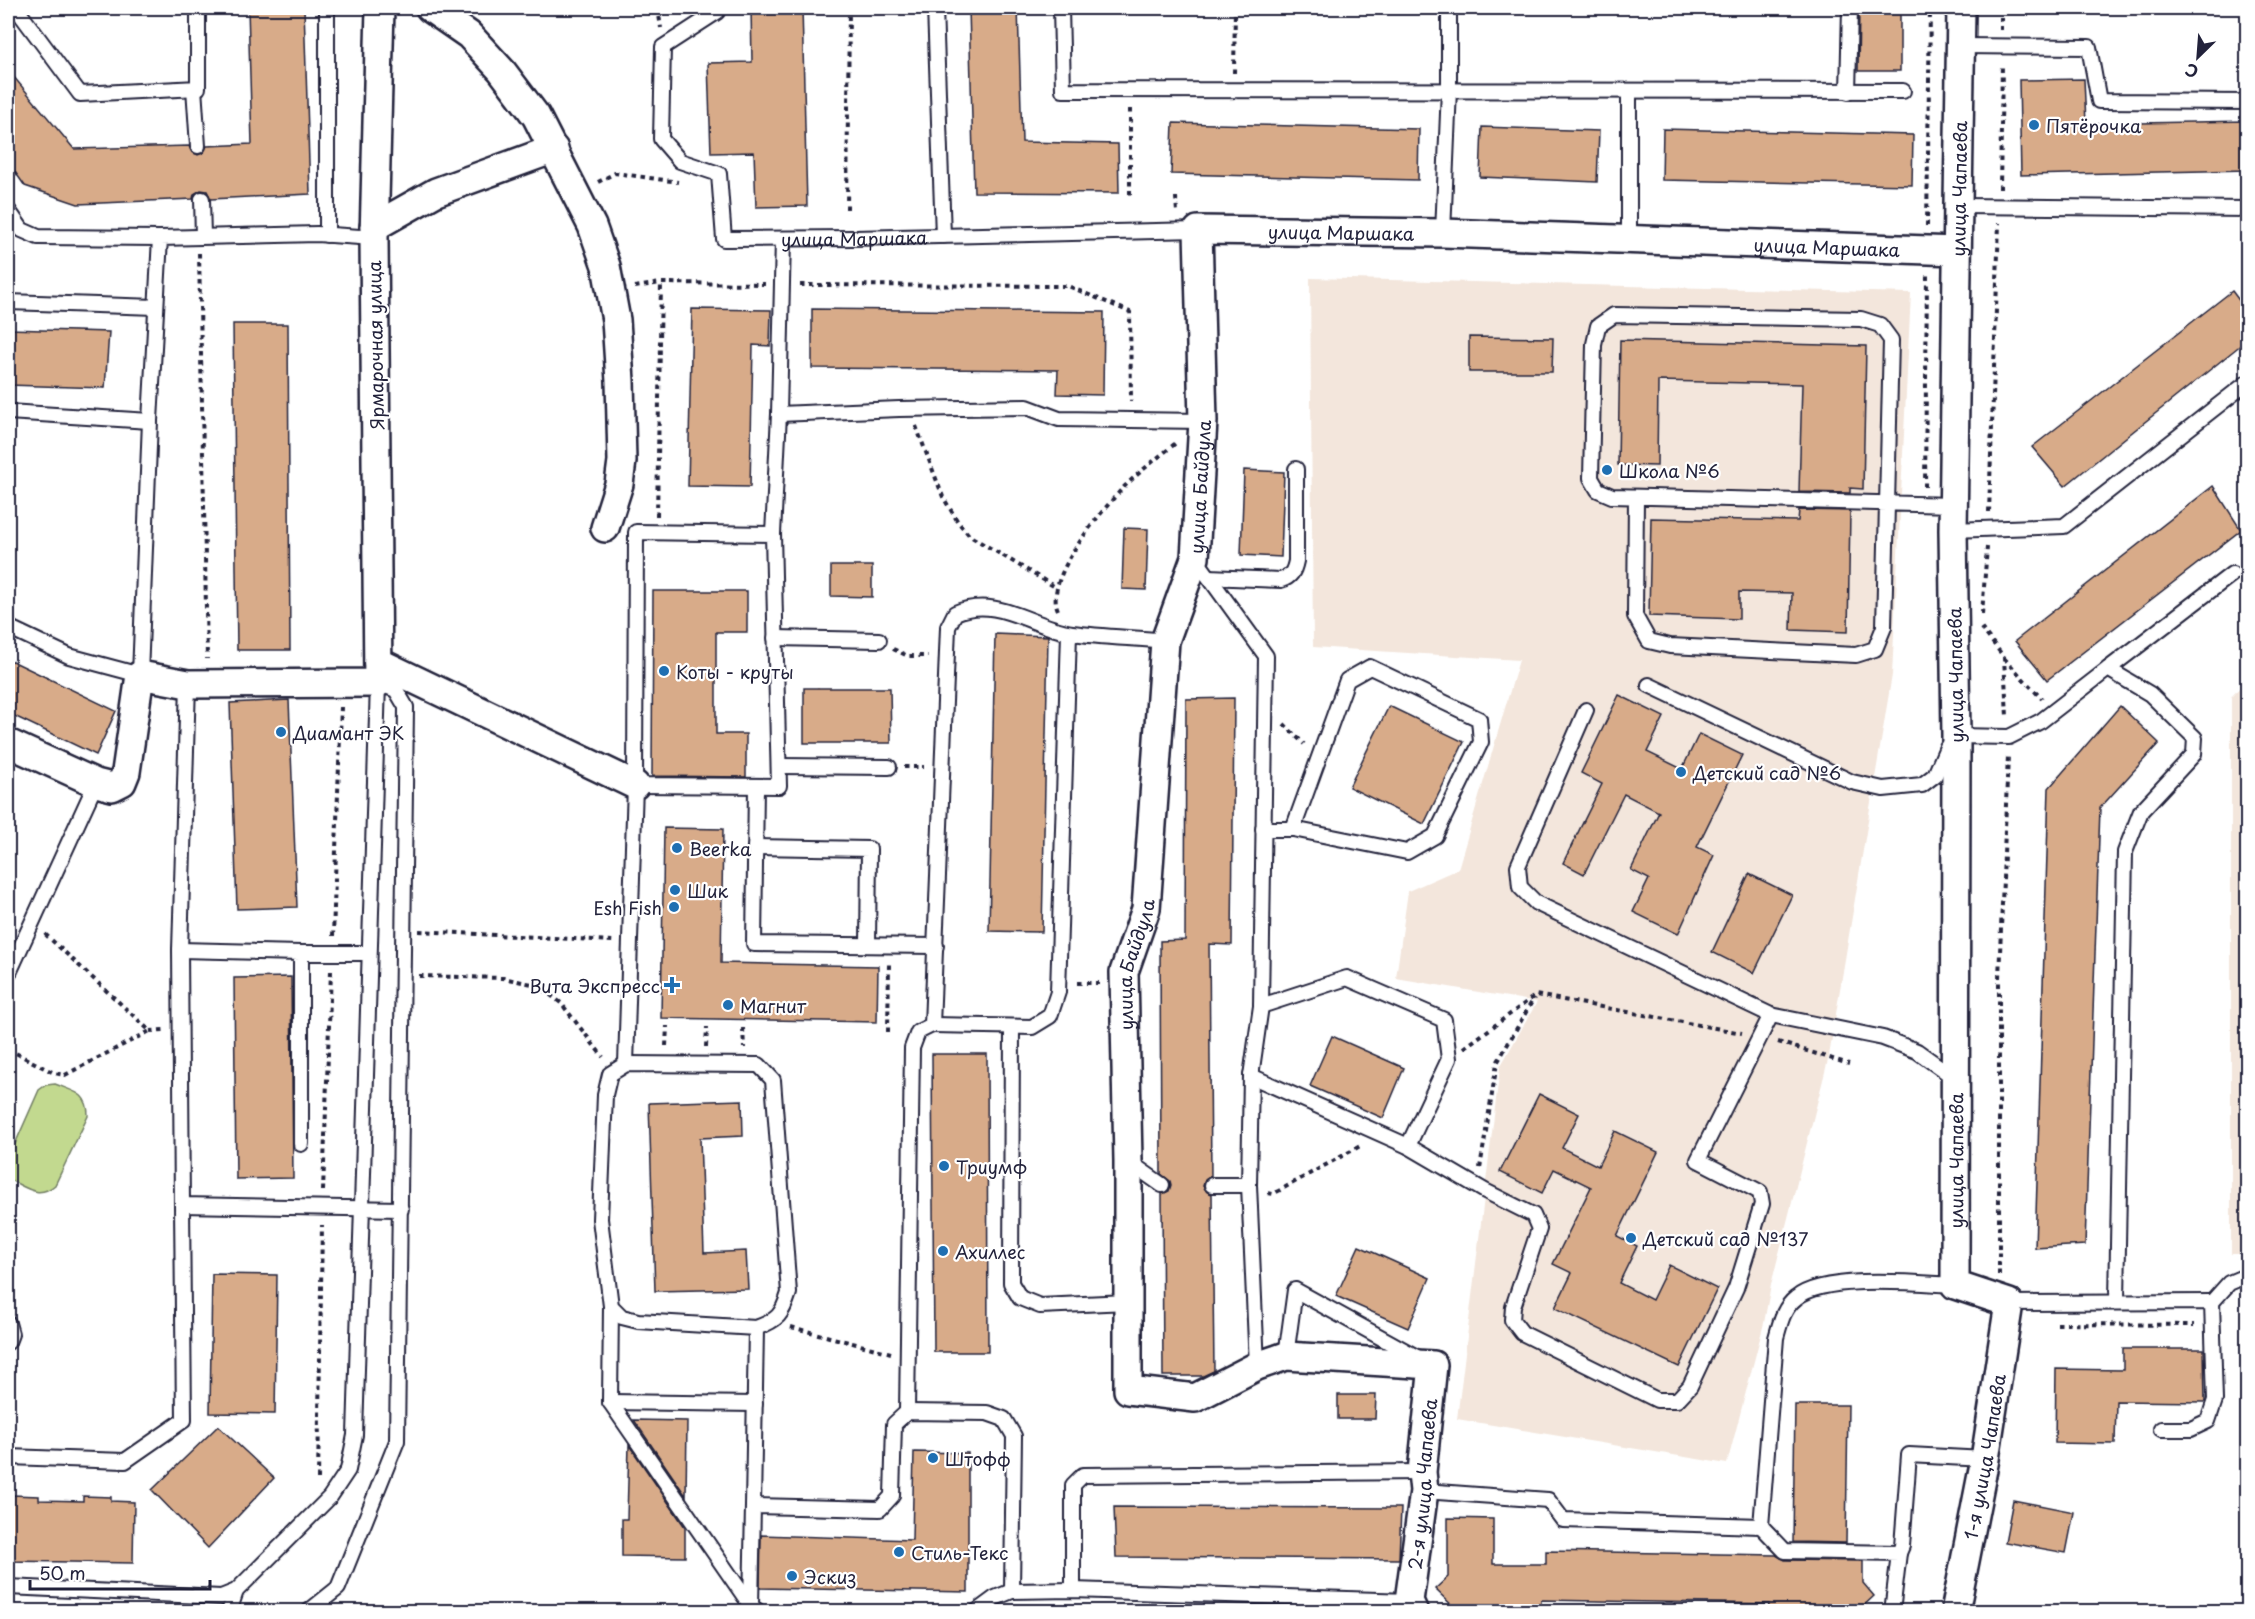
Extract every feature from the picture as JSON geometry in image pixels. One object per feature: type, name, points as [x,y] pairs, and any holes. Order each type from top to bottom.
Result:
[{"type":"street","name":"Ярмарочная улица","points":[[378,673],[374,232],[380,8]]},
{"type":"street","points":[[430,8],[469,35],[502,71],[536,116],[592,226],[606,266],[615,320],[620,381],[622,461],[619,484],[605,528]]},
{"type":"street","name":"улица Чапаева","points":[[1955,1285],[1956,736],[1953,517],[1961,8]]},
{"type":"street","points":[[374,232],[436,192],[554,149]]},
{"type":"street","name":"улица Маршака","points":[[1198,230],[1443,233],[1957,251]]},
{"type":"street","name":"улица Байдула","points":[[1198,230],[1203,421],[1202,568],[1165,640],[1146,909],[1124,972],[1128,1161],[1128,1390],[1195,1398],[1257,1366],[1286,1356],[1433,1365]]},
{"type":"street","points":[[8,743],[96,783],[112,787],[122,783],[126,772],[140,675],[197,684],[342,683],[378,673],[635,785]]},
{"type":"street","points":[[1955,1285],[2004,1302]]},
{"type":"street","name":"1-я улица Чапаева","points":[[1955,1611],[1985,1459],[2004,1302]]},
{"type":"street","name":"2-я улица Чапаева","points":[[1411,1606],[1433,1365]]},
{"type":"lane","points":[[15,8],[80,94],[198,88],[198,8]]},
{"type":"lane","points":[[327,8],[327,235]]},
{"type":"lane","points":[[935,8],[943,236]]},
{"type":"lane","points":[[1061,8],[1064,90],[1903,91]]},
{"type":"lane","points":[[1443,233],[1449,89],[1449,8]]},
{"type":"lane","points":[[1848,92],[1850,8]]},
{"type":"lane","name":"улица Маршака","points":[[717,12],[663,47],[661,139],[680,161],[719,174],[724,238],[783,239],[1198,230]]},
{"type":"lane","points":[[1960,46],[2089,47],[2099,101],[2247,102]]},
{"type":"lane","points":[[194,88],[198,146]]},
{"type":"lane","points":[[1629,91],[1629,240]]},
{"type":"lane","points":[[201,237],[202,199]]},
{"type":"lane","points":[[1958,206],[2247,209]]},
{"type":"lane","points":[[8,210],[22,230],[38,237],[160,238],[374,232]]},
{"type":"lane","points":[[8,627],[69,656],[140,675],[160,238]]},
{"type":"lane","points":[[635,785],[779,786],[773,534],[783,239]]},
{"type":"lane","points":[[8,302],[156,307]]},
{"type":"lane","points":[[1636,497],[1635,616],[1649,640],[1670,646],[1856,655],[1875,649],[1884,627],[1888,504],[1891,339],[1880,325],[1861,319],[1614,315],[1598,326],[1594,344],[1591,478],[1598,490],[1612,496],[1888,504],[1953,517],[1989,529],[2064,526],[2247,382]]},
{"type":"lane","points":[[778,414],[1027,407],[1059,419],[1203,421]]},
{"type":"lane","points":[[8,412],[150,421]]},
{"type":"lane","points":[[1202,568],[1281,580],[1288,578],[1294,570],[1296,561],[1296,469]]},
{"type":"lane","points":[[621,1068],[630,942],[635,785],[636,532],[773,534]]},
{"type":"lane","points":[[1202,568],[1266,656],[1260,1006],[1251,1076],[1249,1189],[1257,1366]]},
{"type":"lane","points":[[1649,685],[1852,782],[1883,789],[1922,785],[1935,775],[1947,747],[1956,736],[2009,737],[2041,722],[2232,574]]},
{"type":"lane","points":[[932,1024],[948,627],[955,613],[970,606],[1006,610],[1069,633],[1165,640]]},
{"type":"lane","points":[[907,1412],[912,1048],[918,1032],[932,1024],[1032,1027],[1050,1016],[1058,992],[1069,633]]},
{"type":"lane","points":[[776,638],[879,640]]},
{"type":"lane","points":[[1263,829],[1293,829],[1407,852],[1435,836],[1481,742],[1479,719],[1370,667],[1347,680],[1293,829]]},
{"type":"lane","points":[[2108,669],[2150,694],[2195,738],[2194,754],[2142,811],[2126,852],[2116,1301]]},
{"type":"lane","points":[[308,1611],[338,1588],[397,1441],[406,707],[396,690],[378,673]]},
{"type":"lane","points":[[8,1587],[221,1597],[236,1591],[318,1510],[348,1470],[355,1436],[378,673]]},
{"type":"lane","points":[[8,1457],[125,1461],[184,1420],[180,950],[197,684]]},
{"type":"lane","points":[[1586,710],[1518,866],[1520,887],[1536,903],[1771,1016],[1883,1038],[1917,1051],[1956,1079]]},
{"type":"lane","points":[[779,766],[890,767]]},
{"type":"lane","points":[[8,975],[96,783]]},
{"type":"lane","points":[[756,786],[753,944],[936,946]]},
{"type":"lane","points":[[755,847],[869,849],[868,945]]},
{"type":"lane","points":[[180,950],[368,953]]},
{"type":"lane","points":[[301,953],[301,1144]]},
{"type":"lane","points":[[1260,1006],[1347,978],[1444,1020],[1449,1059],[1408,1146]]},
{"type":"lane","points":[[1251,1076],[1408,1146],[1533,1215],[1539,1229],[1512,1307],[1512,1320],[1522,1333],[1657,1400],[1677,1401],[1690,1386],[1736,1288],[1762,1204],[1760,1192],[1698,1160],[1771,1016]]},
{"type":"lane","points":[[1012,1028],[1011,1283],[1020,1299],[1040,1306],[1127,1302]]},
{"type":"lane","points":[[611,1306],[622,1317],[638,1321],[756,1328],[773,1322],[783,1310],[789,1293],[774,1080],[759,1065],[621,1068],[610,1074],[605,1095],[600,1219],[611,1306],[610,1402],[755,1609]]},
{"type":"lane","points":[[1128,1161],[1162,1185]]},
{"type":"lane","points":[[1212,1185],[1249,1189]]},
{"type":"lane","points":[[182,1205],[400,1209]]},
{"type":"lane","points":[[2161,1429],[2191,1429],[2208,1421],[2215,1400],[2212,1302],[2229,1283],[2247,1275]]},
{"type":"lane","points":[[1761,1526],[1776,1338],[1783,1314],[1795,1298],[1814,1287],[1883,1282],[1955,1285]]},
{"type":"lane","points":[[1286,1356],[1295,1290],[1433,1365]]},
{"type":"lane","points":[[2004,1302],[2212,1302]]},
{"type":"lane","points":[[8,1323],[11,1334],[8,1342]]},
{"type":"lane","points":[[755,1609],[753,1506],[756,1328]]},
{"type":"lane","points":[[610,1402],[755,1404]]},
{"type":"lane","points":[[753,1506],[880,1509],[892,1496],[894,1424],[907,1412],[987,1413],[1004,1419],[1014,1436],[1012,1590]]},
{"type":"lane","points":[[1893,1611],[1899,1553],[1902,1546],[1909,1455],[1985,1459]]},
{"type":"lane","points":[[1073,1590],[1073,1485],[1083,1476],[1423,1482],[1548,1500],[1563,1520],[1761,1526],[1785,1551],[1899,1553]]},
{"type":"lane","points":[[976,1611],[1012,1590],[1073,1590],[1411,1606]]},
{"type":"lane","points":[[229,1611],[236,1591]]},
{"type":"path","points":[[847,209],[849,8]]},
{"type":"path","points":[[1234,8],[1234,90]]},
{"type":"path","points":[[1982,616],[1989,529],[2002,46]]},
{"type":"path","points":[[1129,90],[1130,197]]},
{"type":"path","points":[[576,194],[615,173],[679,183]]},
{"type":"path","points":[[197,684],[201,237]]},
{"type":"path","points":[[657,532],[662,283],[1068,286],[1130,312],[1131,420]]},
{"type":"path","points":[[909,409],[943,497],[970,537],[1056,588]]},
{"type":"path","points":[[1069,633],[1055,604],[1056,588],[1066,563],[1093,524],[1124,488],[1180,439]]},
{"type":"path","points":[[1981,627],[2004,657],[2054,712]]},
{"type":"path","points":[[879,640],[898,653],[908,656],[947,655]]},
{"type":"path","points":[[2004,657],[2009,737],[1999,978],[2004,1302]]},
{"type":"path","points":[[318,1510],[323,1207],[342,683]]},
{"type":"path","points":[[1265,704],[1318,759]]},
{"type":"path","points":[[890,767],[943,768]]},
{"type":"path","points":[[8,1049],[54,1073],[65,1075],[150,1031],[32,922]]},
{"type":"path","points":[[404,930],[630,942]]},
{"type":"path","points":[[888,1032],[889,960]]},
{"type":"path","points":[[403,976],[502,978],[537,985],[561,1003],[621,1068]]},
{"type":"path","points":[[1477,1186],[1497,1063],[1536,995]]},
{"type":"path","points":[[1449,1059],[1536,995],[1760,1036],[1849,1064]]},
{"type":"path","points":[[1249,1189],[1274,1194],[1382,1134]]},
{"type":"path","points":[[773,1322],[908,1357]]},
{"type":"path","points":[[2047,1324],[2213,1325]]},
{"type":"shaded area","points":[[1310,278],[1911,293],[1892,675],[1829,1056],[1727,1464],[1457,1419],[1500,1067],[1537,1002],[1396,978],[1408,891],[1458,869],[1519,660],[1313,647]]},
{"type":"shaded area","points":[[2247,680],[2248,1254],[2231,1254],[2231,697]]},
{"type":"green space","points":[[55,1084],[83,1097],[88,1116],[55,1185],[38,1192],[10,1180],[8,1160],[39,1090],[46,1085]]},
{"type":"building","points":[[248,8],[304,8],[310,194],[211,199],[207,191],[201,190],[194,194],[193,199],[78,204],[25,186],[8,162],[8,70],[74,149],[189,146],[191,151],[198,155],[203,153],[207,146],[252,144]]},
{"type":"building","points":[[751,8],[802,8],[807,206],[756,207],[754,152],[711,153],[708,63],[752,62]]},
{"type":"building","points":[[969,8],[1018,8],[1022,142],[1118,144],[1119,193],[974,192]]},
{"type":"building","points":[[1859,8],[1900,8],[1900,71],[1858,71]]},
{"type":"building","points":[[2084,79],[2086,124],[2247,121],[2247,170],[2021,175],[2019,80]]},
{"type":"building","points":[[1173,123],[1419,129],[1418,180],[1171,174]]},
{"type":"building","points":[[1482,127],[1599,131],[1597,182],[1480,177]]},
{"type":"building","points":[[1663,129],[1913,135],[1912,185],[1662,180]]},
{"type":"building","points":[[2232,291],[2247,311],[2247,340],[2065,486],[2032,447]]},
{"type":"building","points":[[692,309],[771,310],[770,346],[753,345],[750,487],[688,486]]},
{"type":"building","points":[[812,309],[1104,312],[1103,395],[1057,394],[1058,370],[812,368]]},
{"type":"building","points":[[233,324],[288,324],[290,650],[237,650]]},
{"type":"building","points":[[8,329],[109,332],[105,388],[8,385]]},
{"type":"building","points":[[1469,337],[1553,338],[1552,372],[1469,372]]},
{"type":"building","points":[[1620,340],[1866,346],[1863,489],[1850,488],[1850,493],[1799,492],[1802,384],[1658,381],[1657,466],[1618,465]]},
{"type":"building","points":[[1244,470],[1284,472],[1281,557],[1241,555]]},
{"type":"building","points":[[2213,486],[2241,530],[2047,680],[2015,641]]},
{"type":"building","points":[[1799,510],[1850,511],[1848,632],[1791,630],[1792,593],[1739,592],[1739,619],[1649,616],[1651,518],[1798,521]]},
{"type":"building","points":[[1124,528],[1148,529],[1146,590],[1122,589]]},
{"type":"building","points":[[831,566],[872,566],[872,597],[831,596]]},
{"type":"building","points":[[653,591],[747,591],[747,632],[716,632],[716,734],[746,734],[746,777],[652,776]]},
{"type":"building","points":[[995,634],[1048,636],[1042,932],[989,931]]},
{"type":"building","points":[[8,659],[116,711],[96,755],[8,713]]},
{"type":"building","points":[[804,688],[890,688],[891,743],[804,743]]},
{"type":"building","points":[[1619,695],[1664,717],[1647,752],[1682,769],[1699,734],[1742,755],[1697,847],[1714,855],[1678,934],[1633,912],[1649,879],[1631,870],[1659,812],[1624,794],[1584,874],[1563,863],[1602,784],[1581,773]]},
{"type":"building","points":[[1234,698],[1232,945],[1209,944],[1211,1176],[1205,1180],[1203,1186],[1207,1192],[1212,1194],[1214,1371],[1203,1376],[1163,1376],[1162,1194],[1169,1191],[1171,1185],[1170,1181],[1161,1174],[1160,941],[1185,940],[1186,699]]},
{"type":"building","points":[[289,700],[297,907],[237,909],[230,703]]},
{"type":"building","points":[[1389,706],[1464,742],[1424,824],[1349,787]]},
{"type":"building","points":[[2120,706],[2159,743],[2100,808],[2085,1245],[2035,1248],[2049,788]]},
{"type":"building","points":[[664,828],[723,829],[721,963],[878,966],[877,1022],[661,1018]]},
{"type":"building","points":[[1749,874],[1792,895],[1754,973],[1712,952]]},
{"type":"building","points":[[291,977],[293,1178],[236,1179],[234,978]]},
{"type":"building","points":[[1332,1036],[1404,1068],[1383,1118],[1310,1086]]},
{"type":"building","points":[[932,1054],[987,1054],[988,1352],[934,1352]]},
{"type":"building","points":[[1539,1094],[1579,1114],[1562,1148],[1598,1166],[1615,1131],[1658,1152],[1617,1236],[1637,1246],[1619,1283],[1652,1300],[1669,1265],[1717,1289],[1679,1367],[1555,1308],[1572,1273],[1553,1264],[1591,1187],[1554,1169],[1542,1193],[1500,1172]]},
{"type":"building","points":[[742,1100],[743,1136],[700,1138],[704,1253],[746,1251],[748,1289],[655,1291],[649,1103]]},
{"type":"building","points":[[1359,1246],[1430,1278],[1408,1328],[1336,1296]]},
{"type":"building","points":[[212,1274],[277,1275],[275,1414],[210,1413]]},
{"type":"building","points":[[2123,1349],[2204,1349],[2205,1402],[2116,1401],[2115,1444],[2055,1443],[2056,1369],[2123,1370]]},
{"type":"building","points":[[1338,1395],[1376,1395],[1375,1419],[1338,1419]]},
{"type":"building","points":[[1795,1405],[1848,1405],[1846,1543],[1793,1542]]},
{"type":"building","points":[[634,1420],[687,1421],[686,1496]]},
{"type":"building","points":[[218,1426],[274,1478],[208,1548],[152,1490]]},
{"type":"building","points":[[629,1445],[685,1527],[685,1557],[622,1556],[622,1519],[627,1519]]},
{"type":"building","points":[[914,1452],[968,1453],[968,1592],[760,1588],[761,1535],[912,1540]]},
{"type":"building","points":[[11,1495],[39,1496],[39,1500],[83,1501],[83,1496],[111,1497],[111,1501],[134,1502],[133,1563],[8,1561],[8,1500],[11,1500]]},
{"type":"building","points":[[2013,1500],[2074,1512],[2066,1553],[2005,1542]]},
{"type":"building","points":[[1114,1507],[1401,1508],[1399,1559],[1116,1557]]},
{"type":"building","points":[[1448,1518],[1493,1519],[1493,1564],[1546,1564],[1546,1551],[1776,1555],[1785,1560],[1863,1561],[1863,1583],[1874,1596],[1858,1611],[1768,1611],[1769,1604],[1541,1600],[1541,1607],[1487,1607],[1483,1611],[1458,1611],[1435,1589],[1448,1577]]},
{"type":"place","name":"Пятёрочка","points":[[2034,125]]},
{"type":"place","name":"Школа №6","points":[[1607,470]]},
{"type":"place","name":"Коты - круты","points":[[664,671]]},
{"type":"place","name":"Диамант ЭК","points":[[281,732]]},
{"type":"place","name":"Детский сад №6","points":[[1681,772]]},
{"type":"place","name":"Beerka","points":[[677,848]]},
{"type":"place","name":"Шик","points":[[675,890]]},
{"type":"place","name":"Esh Fish","points":[[674,907]]},
{"type":"place","name":"Вита Экспресс","points":[[672,985]]},
{"type":"place","name":"Магнит","points":[[728,1005]]},
{"type":"place","name":"Триумф","points":[[944,1166]]},
{"type":"place","name":"Детский сад №137","points":[[1631,1238]]},
{"type":"place","name":"Ахиллес","points":[[943,1251]]},
{"type":"place","name":"Штофф","points":[[933,1458]]},
{"type":"place","name":"Стиль-Текс","points":[[899,1552]]},
{"type":"place","name":"Эскиз","points":[[792,1576]]}]
